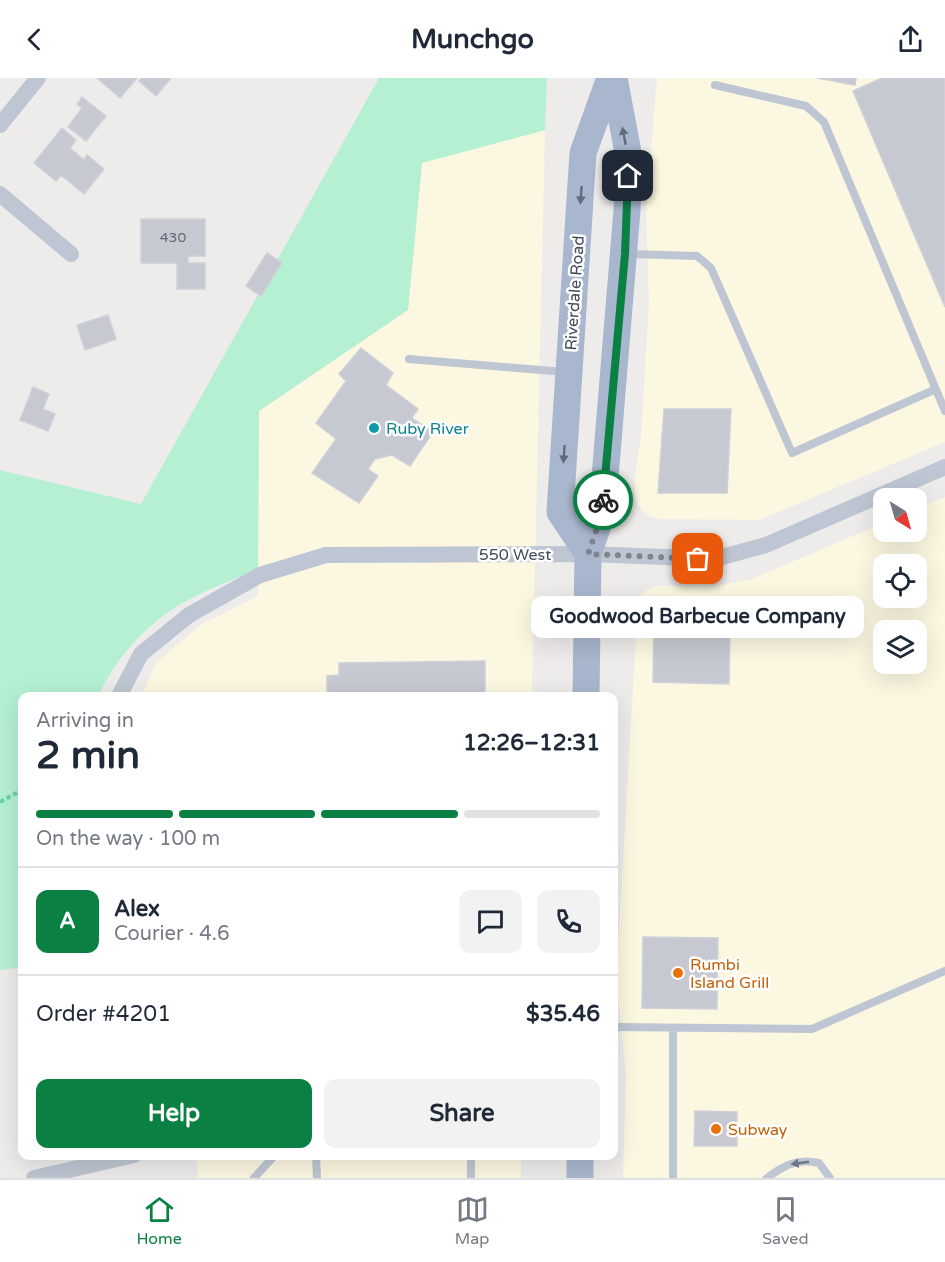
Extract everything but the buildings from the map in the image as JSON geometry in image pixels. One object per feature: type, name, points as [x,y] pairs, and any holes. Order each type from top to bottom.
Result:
[{"type":"main road","name":"Riverdale Road","points":[[586,692],[588,554],[603,508],[625,254],[629,158],[612,78]]},
{"type":"main road","name":"Riverdale Road","points":[[588,554],[560,512],[583,153],[612,78]]},
{"type":"main road","points":[[580,1160],[580,1178]]},
{"type":"street","points":[[0,125],[39,78]]},
{"type":"street","points":[[0,194],[71,254]]},
{"type":"street","name":"550 West","points":[[120,692],[141,654],[189,615],[260,575],[326,555],[588,554],[698,559],[733,556],[792,534],[945,467]]},
{"type":"street","points":[[34,1178],[112,1160]]},
{"type":"lane","points":[[715,86],[806,106],[824,123],[945,411]]},
{"type":"lane","points":[[625,254],[697,256],[711,268],[792,453],[936,389]]},
{"type":"lane","points":[[409,360],[569,372]]},
{"type":"lane","points":[[618,1027],[812,1029],[945,971]]},
{"type":"lane","points":[[673,1028],[673,1178]]},
{"type":"lane","points":[[254,1178],[270,1160]]},
{"type":"lane","points":[[316,1160],[316,1178]]},
{"type":"lane","points":[[471,1160],[471,1178]]},
{"type":"lane","points":[[767,1178],[781,1167],[803,1160],[819,1163],[830,1178]]},
{"type":"path","points":[[0,802],[18,792]]},
{"type":"shaded area","points":[[657,78],[945,78],[945,442],[759,520],[660,519],[649,516],[639,507],[635,497],[635,476],[641,435],[649,302],[646,212]]},
{"type":"shaded area","points":[[545,130],[532,692],[143,692],[157,662],[202,624],[258,596],[259,411],[408,310],[422,162]]},
{"type":"shaded area","points":[[945,497],[945,1178],[623,1178],[626,1074],[618,996],[618,950],[638,600],[646,590],[657,586],[722,585],[752,579],[873,527],[873,542],[927,542],[927,505]]},
{"type":"shaded area","points":[[197,1160],[521,1160],[521,1178],[198,1178]]},
{"type":"green space","points":[[379,78],[547,78],[545,130],[422,163],[408,310],[259,411],[258,569],[198,595],[162,616],[125,653],[114,667],[101,692],[18,692],[18,968],[0,970],[0,470],[141,504]]},
{"type":"way so far","points":[[603,500],[602,514],[588,554],[698,559]]},
{"type":"place","name":"Ruby River","points":[[374,428]]},
{"type":"place","name":"Goodwood Barbecue Company","points":[[698,559]]},
{"type":"place","name":"Rumbi Island Grill","points":[[678,973]]},
{"type":"place","name":"Subway","points":[[716,1129]]},
{"type":"route","points":[[603,500],[625,254],[628,176]]}]
